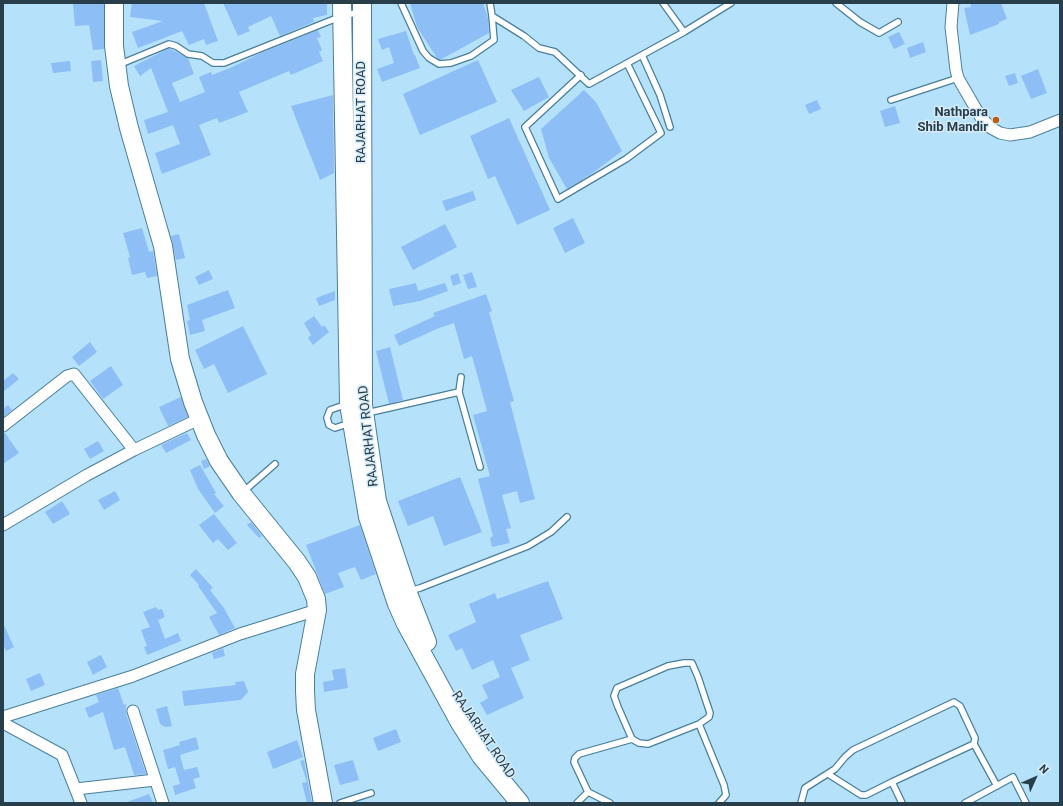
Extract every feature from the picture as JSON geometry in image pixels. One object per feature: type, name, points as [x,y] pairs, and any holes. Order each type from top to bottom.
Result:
[{"type":"main road","points":[[114,3],[113,28],[116,66],[124,108],[163,246],[180,359],[199,419],[219,461],[241,493],[301,567],[313,589],[317,610],[305,674],[305,691],[306,710],[323,803]]},
{"type":"main road","name":"RAJARHAT ROAD","points":[[362,7],[359,413],[377,501],[407,591],[430,651],[462,708],[492,753],[533,803]]},
{"type":"main road","points":[[342,10],[359,413],[368,516],[397,604],[460,723],[481,756],[520,803]]},
{"type":"street","points":[[953,3],[951,27],[958,78],[980,116],[991,128],[1000,133],[1010,135],[1030,132],[1060,120]]},
{"type":"street","points":[[3,426],[67,376],[74,374],[134,450]]},
{"type":"street","points":[[3,525],[87,475],[134,450],[199,419]]},
{"type":"street","points":[[3,717],[133,676],[240,634],[317,610]]},
{"type":"street","points":[[134,711],[163,803]]},
{"type":"street","points":[[3,723],[62,755],[81,803]]},
{"type":"street","points":[[76,790],[155,780]]},
{"type":"lane","points":[[401,3],[423,51],[429,58],[439,64],[471,56],[494,40],[490,3]]},
{"type":"lane","points":[[663,3],[684,32]]},
{"type":"lane","points":[[492,16],[524,36],[539,48],[555,52],[589,84],[684,32],[731,3]]},
{"type":"lane","points":[[836,3],[860,22],[879,33],[898,22]]},
{"type":"lane","points":[[116,66],[170,44],[188,54],[202,56],[213,63],[224,64],[342,10],[362,7]]},
{"type":"lane","points":[[642,55],[660,95],[670,127]]},
{"type":"lane","points":[[581,75],[524,127],[558,199],[626,159],[660,133],[627,63]]},
{"type":"lane","points":[[891,100],[958,78]]},
{"type":"lane","points":[[461,377],[459,392],[480,467]]},
{"type":"lane","points":[[359,413],[459,392]]},
{"type":"lane","points":[[241,493],[275,464]]},
{"type":"lane","points":[[407,591],[420,588],[528,546],[552,532],[567,517]]},
{"type":"lane","points":[[684,662],[692,663],[710,713],[709,717],[699,724],[648,744],[639,743],[632,739],[618,707],[614,692],[621,686],[668,666],[684,662]]},
{"type":"lane","points":[[801,803],[805,788],[828,774],[853,750],[954,702],[960,706],[975,738],[974,744],[997,786]]},
{"type":"lane","points":[[699,724],[724,785],[726,795],[719,803]]},
{"type":"lane","points":[[610,803],[588,792],[576,769],[575,758],[586,752],[632,739]]},
{"type":"lane","points":[[828,774],[861,795],[866,795],[974,744]]},
{"type":"lane","points":[[965,803],[1014,777],[1026,803]]},
{"type":"lane","points":[[892,782],[902,803]]},
{"type":"lane","points":[[577,803],[588,792]]},
{"type":"lane","points":[[340,803],[371,793]]},
{"type":"building","points":[[73,3],[104,3],[104,49],[93,50],[89,25],[75,26]]},
{"type":"building","points":[[132,3],[204,3],[218,41],[206,45],[204,39],[189,45],[182,31],[138,48],[132,32],[163,21],[130,17]]},
{"type":"building","points":[[223,3],[327,3],[327,15],[313,18],[314,22],[280,36],[271,16],[248,27],[250,31],[238,36]]},
{"type":"building","points":[[410,3],[483,3],[488,18],[489,33],[440,60],[437,58],[417,27]]},
{"type":"building","points":[[970,3],[1001,3],[1007,19],[999,22],[999,24],[970,35],[964,8],[971,7]]},
{"type":"building","points":[[318,30],[321,37],[317,38],[322,50],[319,52],[323,61],[291,75],[289,71],[239,92],[248,112],[219,123],[217,118],[199,125],[211,155],[162,174],[155,153],[180,144],[173,125],[148,134],[144,120],[168,112],[151,68],[140,76],[134,66],[169,48],[188,58],[194,74],[172,83],[180,102],[205,92],[199,77],[211,72],[212,75],[230,68],[261,53]]},
{"type":"building","points":[[406,31],[420,68],[382,82],[377,69],[394,63],[389,47],[382,50],[378,39]]},
{"type":"building","points":[[899,32],[905,44],[894,49],[888,37]]},
{"type":"building","points":[[923,42],[926,52],[910,58],[907,48]]},
{"type":"building","points":[[101,60],[103,81],[93,82],[91,61]]},
{"type":"building","points":[[478,60],[497,102],[420,135],[403,94]]},
{"type":"building","points":[[70,61],[71,71],[53,73],[51,63]]},
{"type":"building","points":[[1038,69],[1047,93],[1031,99],[1021,76]]},
{"type":"building","points":[[1015,73],[1018,83],[1009,86],[1005,76]]},
{"type":"building","points":[[539,77],[549,97],[524,111],[511,90]]},
{"type":"building","points":[[584,90],[596,102],[622,151],[590,175],[567,189],[549,158],[541,129]]},
{"type":"building","points":[[333,95],[334,173],[320,180],[291,106]]},
{"type":"building","points":[[817,100],[821,109],[809,114],[805,105]]},
{"type":"building","points":[[895,106],[900,123],[885,127],[880,111]]},
{"type":"building","points":[[509,118],[550,210],[517,225],[495,176],[488,179],[470,136]]},
{"type":"building","points":[[473,191],[476,200],[446,211],[442,201]]},
{"type":"building","points":[[573,218],[585,243],[565,253],[553,228]]},
{"type":"building","points":[[445,224],[457,247],[413,270],[401,247]]},
{"type":"building","points":[[142,228],[149,252],[153,251],[157,276],[147,278],[145,272],[132,275],[128,258],[130,257],[123,233]]},
{"type":"building","points":[[179,234],[185,258],[176,260],[171,236]]},
{"type":"building","points":[[209,270],[213,279],[199,285],[195,277]]},
{"type":"building","points":[[472,272],[477,287],[468,289],[463,275]]},
{"type":"building","points":[[458,273],[461,283],[453,286],[450,276]]},
{"type":"building","points":[[416,283],[418,291],[445,283],[448,291],[420,301],[393,306],[389,289]]},
{"type":"building","points":[[228,290],[235,308],[202,320],[205,331],[190,335],[187,321],[190,320],[187,305]]},
{"type":"building","points":[[335,291],[335,300],[319,306],[316,298]]},
{"type":"building","points":[[486,294],[492,311],[489,312],[514,401],[510,402],[535,499],[520,503],[517,491],[502,495],[511,528],[506,529],[510,543],[492,547],[490,538],[493,536],[478,479],[490,476],[473,415],[487,411],[472,356],[464,359],[454,323],[399,346],[394,335],[435,316],[433,313]]},
{"type":"building","points":[[314,316],[322,327],[324,325],[329,332],[313,345],[308,338],[311,335],[304,323]]},
{"type":"building","points":[[243,326],[267,374],[228,393],[214,364],[204,369],[195,350]]},
{"type":"building","points":[[90,342],[97,352],[79,366],[72,357]]},
{"type":"building","points":[[390,347],[403,400],[389,404],[376,351]]},
{"type":"building","points":[[111,366],[123,385],[103,399],[90,381]]},
{"type":"building","points":[[13,373],[19,379],[3,392],[3,381]]},
{"type":"building","points":[[181,397],[188,417],[168,426],[159,407]]},
{"type":"building","points":[[8,405],[12,410],[3,417],[3,409]]},
{"type":"building","points":[[3,433],[5,433],[19,453],[3,464]]},
{"type":"building","points":[[187,433],[191,440],[166,453],[161,445]]},
{"type":"building","points":[[98,441],[104,451],[90,459],[84,449]]},
{"type":"building","points":[[206,459],[210,466],[204,469],[201,461]]},
{"type":"building","points":[[200,465],[216,493],[214,494],[224,506],[215,513],[198,489],[190,470]]},
{"type":"building","points":[[460,477],[482,532],[444,546],[433,516],[408,526],[398,501]]},
{"type":"building","points":[[115,491],[120,500],[104,510],[98,500]]},
{"type":"building","points":[[62,501],[70,514],[53,524],[45,512]]},
{"type":"building","points":[[214,514],[237,543],[228,550],[218,539],[213,543],[199,525]]},
{"type":"building","points":[[251,522],[262,536],[259,538],[247,525]]},
{"type":"building","points":[[360,525],[376,574],[361,580],[355,567],[338,573],[344,587],[325,594],[306,545]]},
{"type":"building","points":[[196,569],[213,588],[210,590],[224,608],[235,628],[219,635],[209,617],[217,613],[198,586],[199,585],[190,575]]},
{"type":"building","points":[[548,581],[563,619],[520,635],[530,660],[511,668],[524,698],[487,715],[480,703],[488,698],[482,685],[500,677],[493,660],[472,670],[462,648],[456,651],[448,635],[476,622],[469,604],[495,593],[497,599]]},
{"type":"building","points":[[156,607],[158,610],[162,609],[165,617],[158,620],[165,639],[178,633],[181,641],[147,655],[144,647],[147,646],[141,630],[150,627],[143,612]]},
{"type":"building","points":[[3,623],[14,647],[6,651],[3,644]]},
{"type":"building","points":[[223,648],[225,656],[214,659],[212,653]]},
{"type":"building","points":[[101,655],[107,667],[93,675],[87,662]]},
{"type":"building","points":[[345,668],[348,688],[324,692],[323,682],[334,680],[332,670]]},
{"type":"building","points":[[40,673],[45,685],[31,691],[26,679]]},
{"type":"building","points":[[244,681],[248,692],[241,700],[184,706],[182,691],[236,685],[235,682]]},
{"type":"building","points":[[118,688],[124,705],[126,704],[126,713],[146,774],[134,775],[125,747],[114,750],[103,712],[89,718],[85,708],[99,702],[96,695]]},
{"type":"building","points":[[167,706],[172,726],[165,727],[160,724],[156,709]]},
{"type":"building","points":[[396,729],[401,742],[378,751],[373,738]]},
{"type":"building","points":[[196,737],[199,749],[180,755],[184,770],[197,767],[200,777],[193,779],[196,788],[175,795],[173,786],[180,784],[175,767],[168,769],[163,750],[180,745],[179,742]]},
{"type":"building","points":[[297,740],[303,757],[273,769],[267,752]]},
{"type":"building","points":[[304,760],[312,803],[307,803],[302,783],[307,782],[300,761]]},
{"type":"building","points":[[353,760],[359,780],[340,785],[334,765]]},
{"type":"building","points":[[149,794],[153,803],[127,803],[127,802]]},
{"type":"place","name":"Nathpara Shib Mandir","points":[[996,120]]}]
